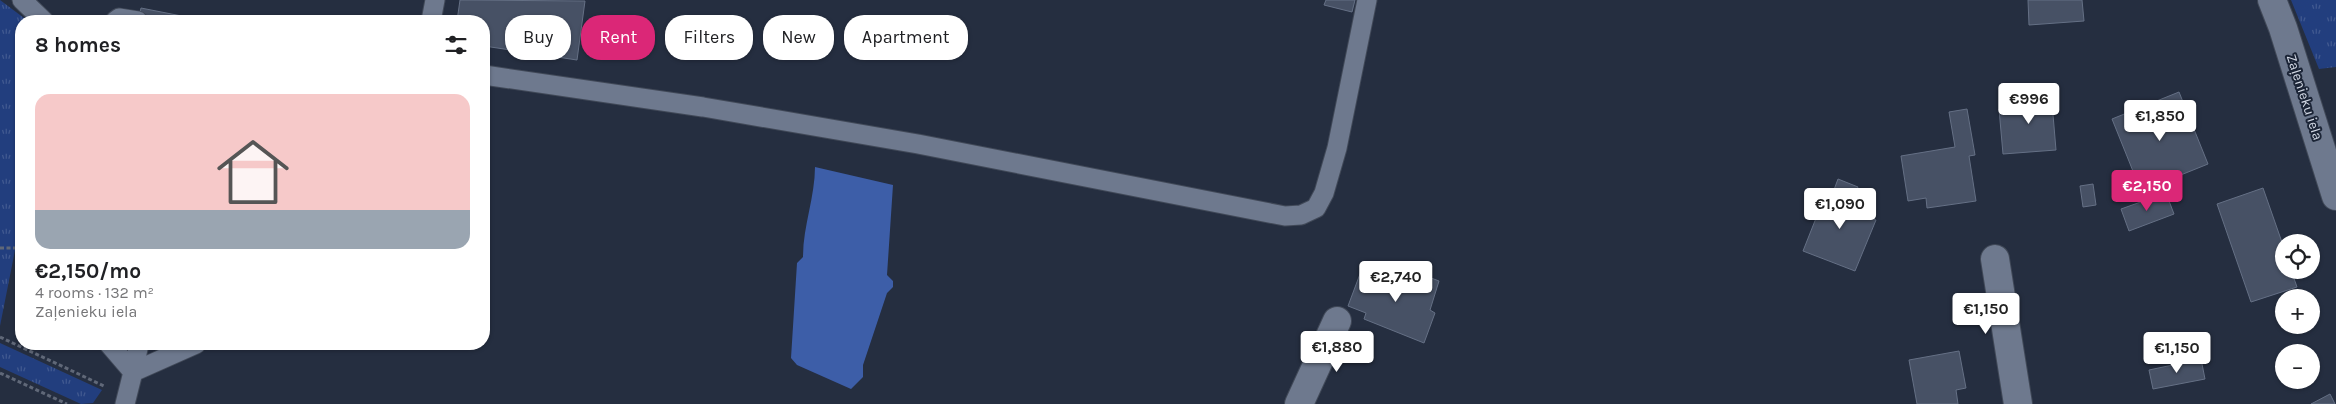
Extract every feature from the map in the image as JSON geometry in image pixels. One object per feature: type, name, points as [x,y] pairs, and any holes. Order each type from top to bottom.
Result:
[{"type":"street","name":"Zaļenieku iela","points":[[2272,0],[2283,28],[2336,196]]},
{"type":"street","points":[[1995,259],[2018,404]]},
{"type":"street","points":[[1299,404],[1337,321]]},
{"type":"lane","points":[[22,0],[38,15]]},
{"type":"lane","points":[[432,15],[434,0]]},
{"type":"lane","points":[[490,76],[703,107],[908,142],[1285,216],[1301,215],[1316,208],[1324,193],[1337,148],[1367,0]]},
{"type":"lane","points":[[114,350],[133,372]]},
{"type":"lane","points":[[126,402],[138,350]]},
{"type":"lane","points":[[133,372],[182,350]]},
{"type":"path","points":[[0,248],[15,248]]},
{"type":"path","points":[[0,337],[15,344]]},
{"type":"path","points":[[28,350],[104,386],[126,402]]},
{"type":"path","points":[[0,373],[67,404]]},
{"type":"green space","points":[[0,0],[20,15],[15,15],[15,250],[0,326]]},
{"type":"green space","points":[[2291,0],[2336,0],[2336,67],[2319,69]]},
{"type":"green space","points":[[0,343],[102,390],[93,403],[81,404],[0,367]]},
{"type":"shaded area","points":[[815,167],[893,185],[887,275],[893,281],[893,287],[887,293],[863,365],[863,377],[851,389],[797,365],[791,358],[797,263],[803,257]]},
{"type":"building","points":[[460,0],[585,1],[583,15],[581,15],[577,60],[571,59],[571,15],[505,15],[505,49],[490,47],[490,15],[458,15]]},
{"type":"building","points":[[1326,0],[1355,0],[1352,12],[1324,5]]},
{"type":"building","points":[[2028,0],[2082,0],[2084,21],[2029,25]]},
{"type":"building","points":[[141,8],[177,15],[139,15]]},
{"type":"building","points":[[2051,91],[2056,150],[2003,154],[1999,109],[2024,107],[2023,94]]},
{"type":"building","points":[[2179,92],[2208,164],[2141,191],[2112,119]]},
{"type":"building","points":[[1967,109],[1975,155],[1969,156],[1976,201],[1927,208],[1926,198],[1908,201],[1901,156],[1955,147],[1949,112]]},
{"type":"building","points":[[1838,179],[1858,187],[1849,209],[1876,220],[1855,271],[1803,251],[1822,203],[1828,206]]},
{"type":"building","points":[[2093,184],[2096,205],[2083,207],[2080,186]]},
{"type":"building","points":[[2263,188],[2279,234],[2275,234],[2275,279],[2294,279],[2297,287],[2275,289],[2275,294],[2251,302],[2217,204]]},
{"type":"building","points":[[2166,193],[2174,214],[2129,231],[2121,209]]},
{"type":"building","points":[[1363,266],[1413,286],[1418,273],[1439,281],[1430,310],[1435,313],[1424,343],[1364,319],[1366,313],[1348,306]]},
{"type":"building","points":[[1959,351],[1966,388],[1956,390],[1958,404],[1917,404],[1909,360]]},
{"type":"building","points":[[2201,359],[2205,379],[2153,389],[2149,370]]},
{"type":"building","points":[[2330,394],[2335,404],[2311,404]]}]
